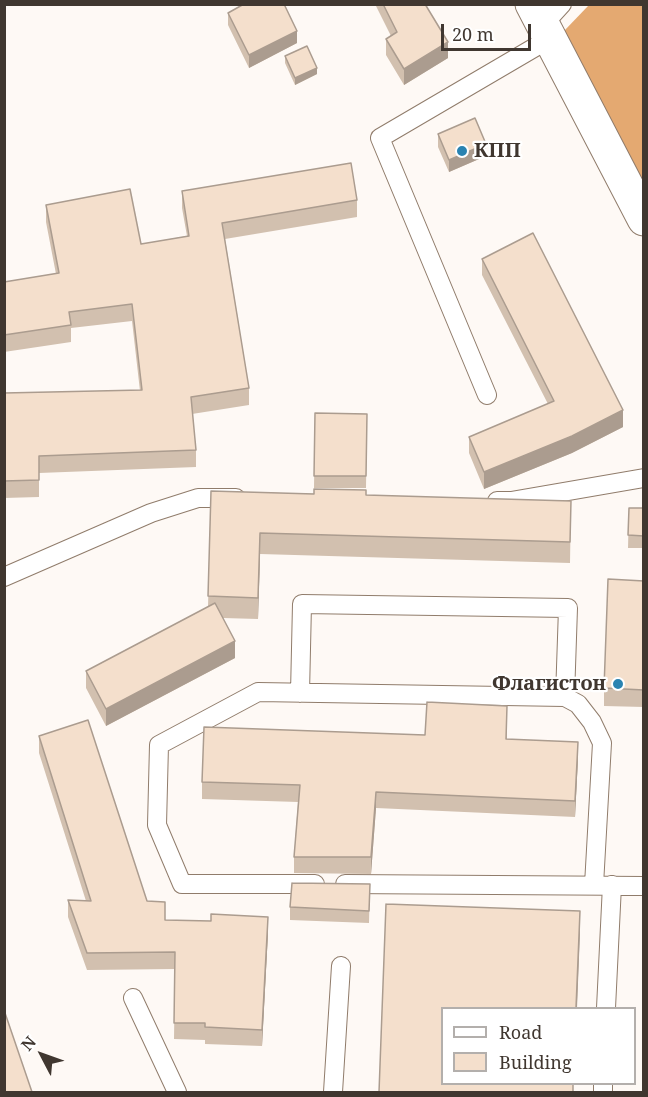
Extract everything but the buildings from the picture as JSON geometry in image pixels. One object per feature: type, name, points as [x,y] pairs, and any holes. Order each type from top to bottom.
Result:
[{"type":"street","points":[[546,18],[644,219]]},
{"type":"lane","points":[[487,395],[380,138],[546,18]]},
{"type":"lane","points":[[476,501],[511,501],[644,478]]},
{"type":"lane","points":[[4,577],[151,513],[198,498],[256,498]]},
{"type":"lane","points":[[300,693],[302,604],[325,604],[568,608],[565,697]]},
{"type":"lane","points":[[606,1007],[603,885],[602,743],[592,722],[578,704],[565,697],[258,692],[159,745],[157,825],[182,884],[603,885],[644,886]]},
{"type":"lane","points":[[333,1092],[341,966]]},
{"type":"lane","points":[[133,999],[177,1092]]},
{"type":"shaded area","points":[[589,5],[643,5],[643,185],[564,31]]},
{"type":"place","name":"КПП","points":[[462,151]]},
{"type":"place","name":"Флагистон","points":[[618,684]]}]
